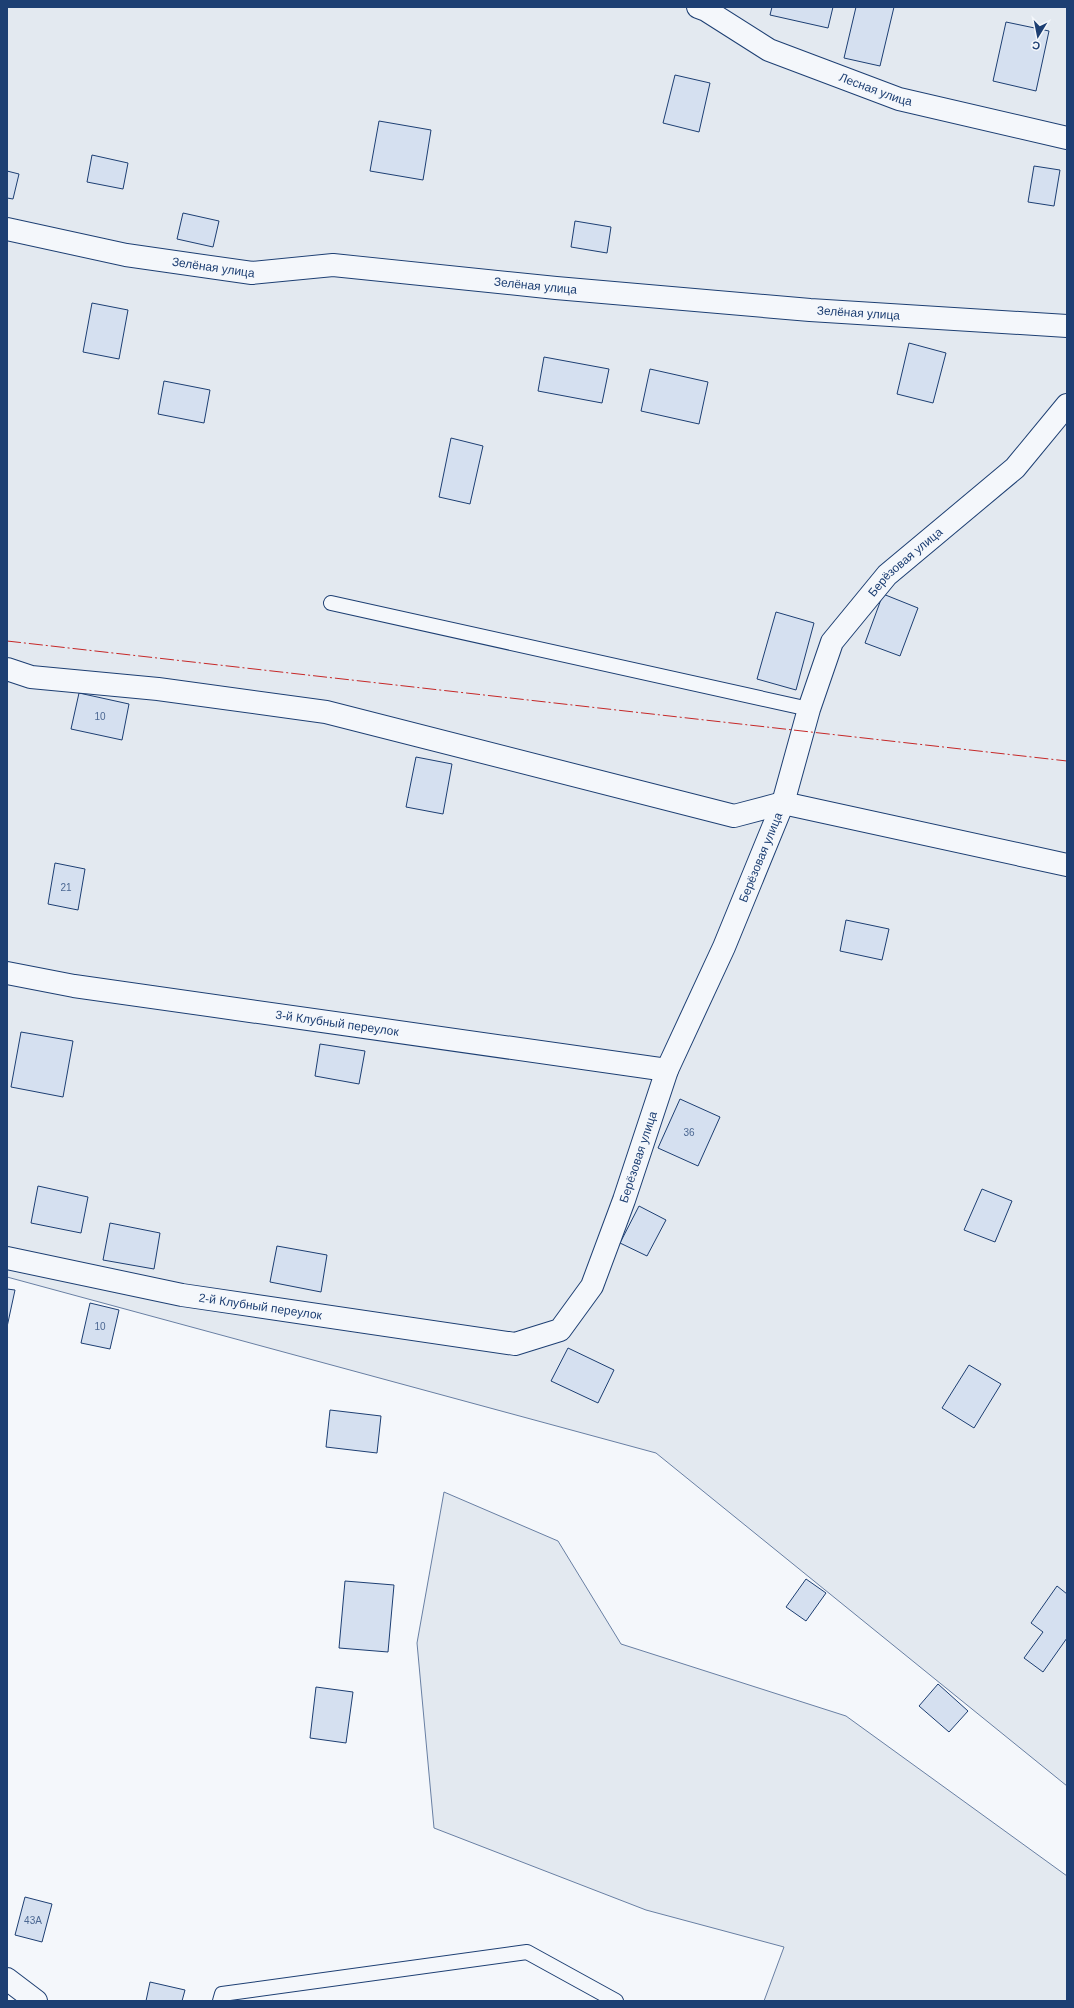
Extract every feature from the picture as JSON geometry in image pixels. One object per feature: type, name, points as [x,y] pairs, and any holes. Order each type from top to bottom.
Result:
[{"type":"street","name":"Лесная улица","points":[[698,7],[706,10],[769,50],[899,99],[1067,138]]},
{"type":"street","name":"Зелёная улица","points":[[7,229],[126,255],[252,273],[333,265],[556,288],[810,310],[1067,326]]},
{"type":"street","name":"Берёзовая улица","points":[[515,1344],[560,1330],[592,1286],[624,1200],[667,1070],[724,947],[783,803],[809,709],[832,642],[887,575],[1015,468],[1067,405]]},
{"type":"street","points":[[7,669],[31,677],[158,689],[326,712],[734,816],[783,803],[1067,865]]},
{"type":"street","name":"3-й Клубный переулок","points":[[7,973],[74,986],[667,1070]]},
{"type":"street","name":"2-й Клубный переулок","points":[[7,1258],[182,1295],[515,1344]]},
{"type":"street","points":[[7,1979],[36,2001]]},
{"type":"lane","points":[[331,603],[809,709]]},
{"type":"lane","points":[[220,2001],[222,1994],[527,1952],[616,2001]]},
{"type":"shaded area","points":[[7,7],[1067,7],[1067,1786],[656,1453],[7,1277]]},
{"type":"shaded area","points":[[444,1492],[558,1541],[621,1644],[846,1716],[1067,1876],[1067,2001],[764,2001],[784,1947],[646,1910],[434,1828],[417,1643]]},
{"type":"building","points":[[772,7],[833,7],[828,28],[770,15]]},
{"type":"building","points":[[856,7],[894,7],[880,66],[844,58]]},
{"type":"building","points":[[1006,22],[1049,31],[1036,91],[993,81]]},
{"type":"building","points":[[675,75],[710,83],[699,132],[663,123]]},
{"type":"building","points":[[379,121],[431,130],[423,180],[370,171]]},
{"type":"building","points":[[92,155],[128,163],[123,189],[87,182]]},
{"type":"building","points":[[1034,166],[1060,170],[1054,206],[1028,202]]},
{"type":"building","points":[[7,171],[19,174],[13,199],[7,198]]},
{"type":"building","points":[[183,213],[219,221],[213,247],[177,239]]},
{"type":"building","points":[[575,221],[611,227],[607,253],[571,247]]},
{"type":"building","points":[[92,303],[128,310],[119,359],[83,352]]},
{"type":"building","points":[[909,343],[946,353],[933,403],[897,394]]},
{"type":"building","points":[[544,357],[609,369],[602,403],[538,391]]},
{"type":"building","points":[[650,369],[708,382],[699,424],[641,411]]},
{"type":"building","points":[[164,381],[210,390],[204,423],[158,414]]},
{"type":"building","points":[[451,438],[483,446],[470,504],[439,497]]},
{"type":"building","points":[[883,594],[918,608],[900,656],[865,643]]},
{"type":"building","points":[[776,612],[814,623],[796,690],[757,679]]},
{"type":"building","points":[[79,693],[129,704],[122,740],[71,729]]},
{"type":"building","points":[[416,757],[452,764],[443,814],[406,807]]},
{"type":"building","points":[[55,863],[85,869],[78,910],[48,904]]},
{"type":"building","points":[[846,920],[889,929],[882,960],[840,951]]},
{"type":"building","points":[[21,1032],[73,1041],[63,1097],[11,1087]]},
{"type":"building","points":[[320,1044],[365,1051],[359,1084],[315,1076]]},
{"type":"building","points":[[680,1099],[720,1117],[698,1166],[658,1148]]},
{"type":"building","points":[[38,1186],[88,1197],[81,1233],[31,1223]]},
{"type":"building","points":[[982,1189],[1012,1201],[995,1242],[964,1230]]},
{"type":"building","points":[[639,1206],[666,1220],[647,1256],[620,1243]]},
{"type":"building","points":[[110,1223],[160,1233],[154,1269],[103,1260]]},
{"type":"building","points":[[277,1246],[327,1255],[321,1292],[270,1282]]},
{"type":"building","points":[[7,1289],[15,1290],[7,1327]]},
{"type":"building","points":[[90,1303],[119,1310],[110,1349],[81,1343]]},
{"type":"building","points":[[568,1348],[614,1370],[598,1403],[551,1381]]},
{"type":"building","points":[[969,1365],[1001,1384],[974,1428],[942,1408]]},
{"type":"building","points":[[330,1410],[381,1416],[377,1453],[326,1447]]},
{"type":"building","points":[[806,1579],[826,1593],[806,1621],[786,1607]]},
{"type":"building","points":[[345,1581],[394,1585],[388,1652],[339,1648]]},
{"type":"building","points":[[1057,1586],[1067,1594],[1067,1638],[1043,1672],[1024,1658],[1043,1632],[1031,1623]]},
{"type":"building","points":[[938,1684],[968,1711],[949,1732],[919,1706]]},
{"type":"building","points":[[316,1687],[353,1692],[346,1743],[310,1738]]},
{"type":"building","points":[[25,1897],[52,1904],[42,1942],[15,1935]]},
{"type":"building","points":[[150,1982],[185,1990],[182,2001],[146,2001]]},
{"type":"power","points":[[7,641],[1067,761]]}]
